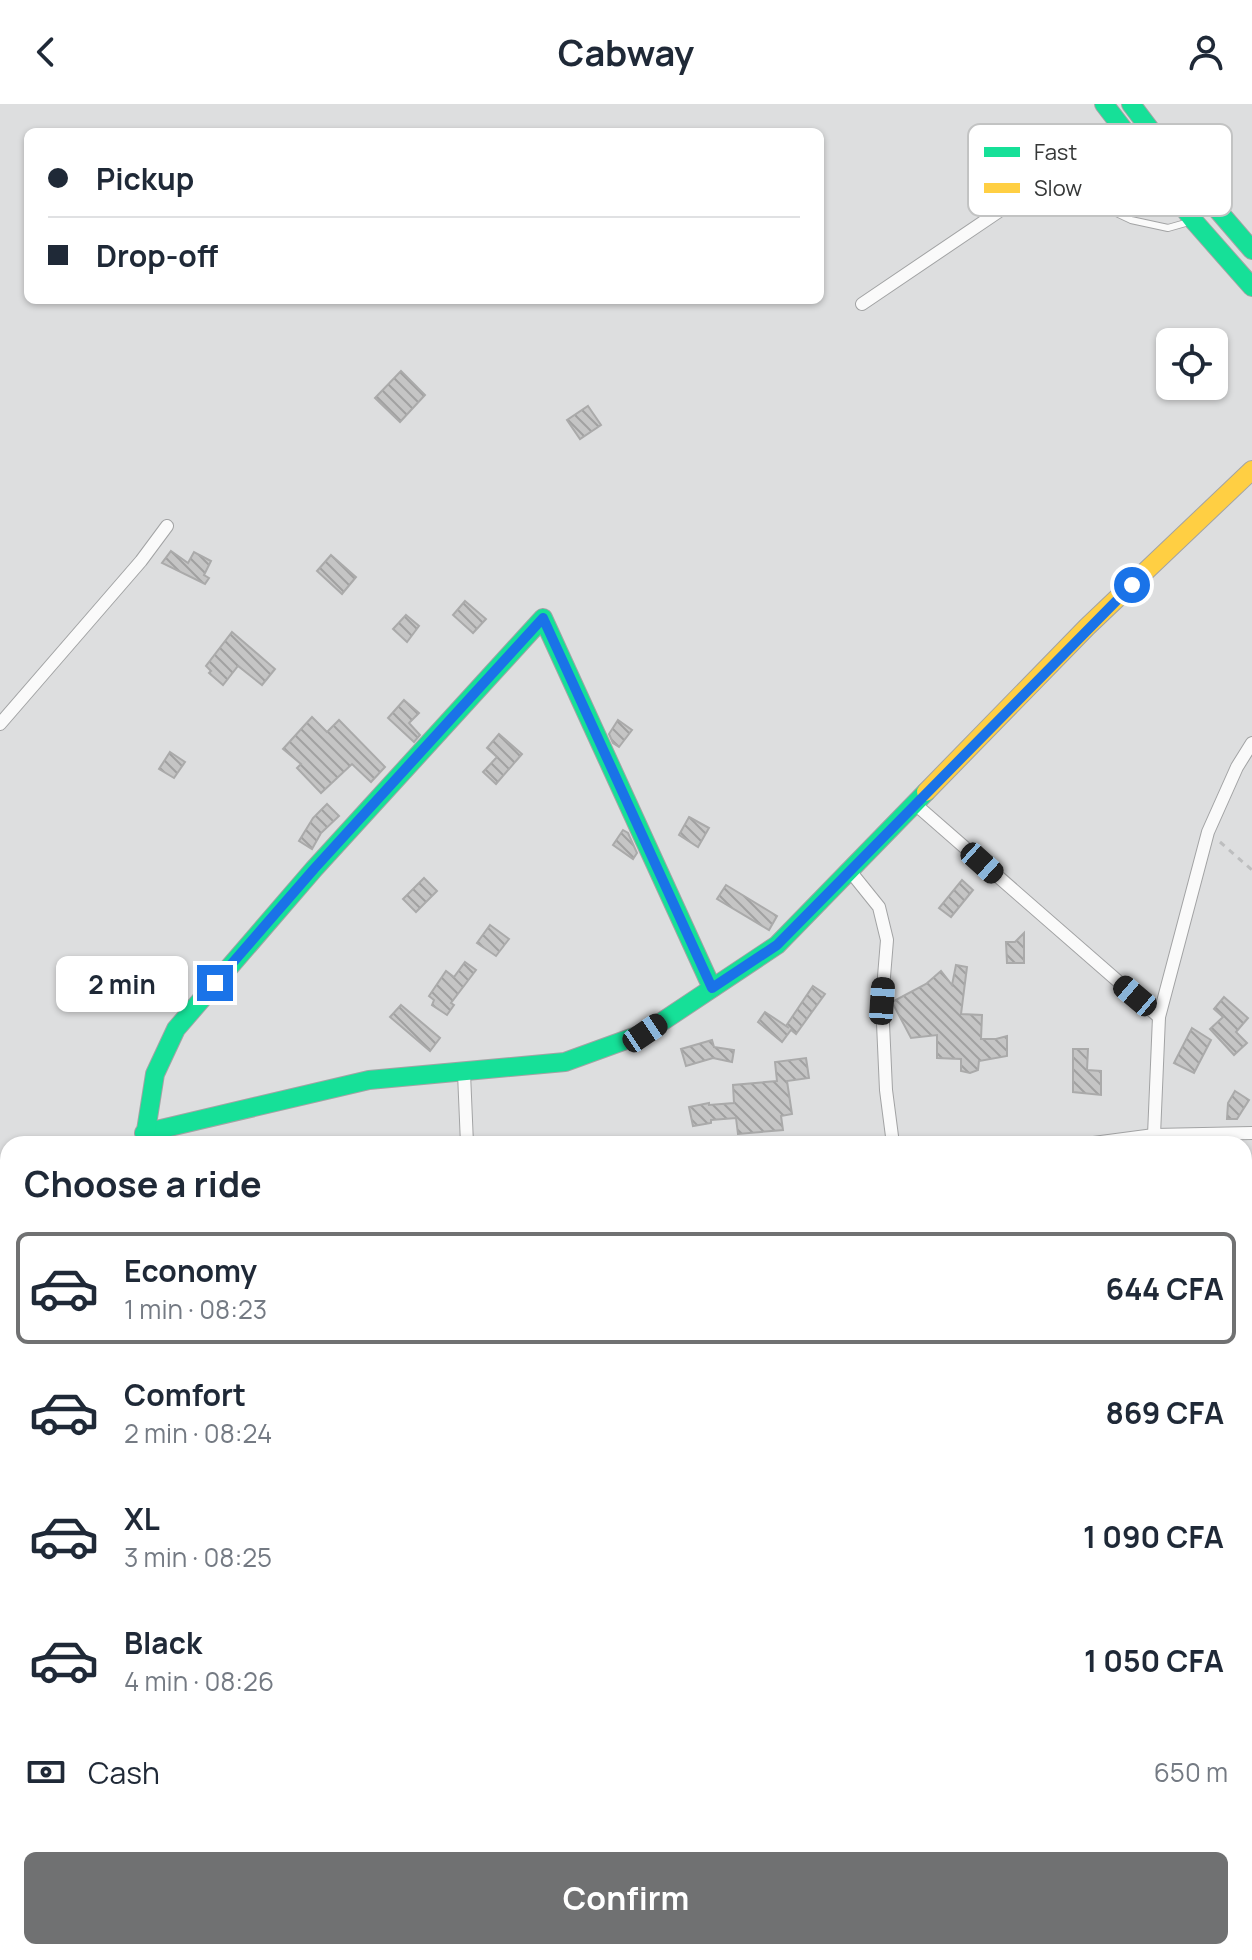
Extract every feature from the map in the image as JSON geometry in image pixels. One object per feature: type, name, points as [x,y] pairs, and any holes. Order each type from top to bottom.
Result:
[{"type":"main road","points":[[1104,104],[1119,124]]},
{"type":"main road","points":[[1131,104],[1146,124]]},
{"type":"main road","points":[[1190,216],[1252,287]]},
{"type":"main road","points":[[1223,216],[1252,250]]},
{"type":"main road","points":[[155,1136],[369,1080],[565,1062],[645,1033],[777,945],[1087,627],[1252,470]]},
{"type":"main road","points":[[145,1136],[155,1074],[176,1029],[314,869],[543,618],[712,988]]},
{"type":"street","points":[[862,304],[992,216]]},
{"type":"street","points":[[0,724],[141,561],[167,526]]},
{"type":"street","points":[[1154,1135],[1159,1017],[1208,832],[1237,767],[1252,743]]},
{"type":"street","points":[[915,804],[1159,1017]]},
{"type":"street","points":[[850,871],[879,907],[887,940],[882,1001],[886,1090],[892,1136]]},
{"type":"street","points":[[464,1073],[467,1136]]},
{"type":"street","points":[[1222,1136],[1252,1133]]},
{"type":"street","points":[[1146,1136],[1163,1136]]},
{"type":"lane","points":[[1122,216],[1168,228],[1193,220]]},
{"type":"path","points":[[1208,832],[1252,870]]},
{"type":"building","points":[[401,371],[425,395],[400,422],[375,398]]},
{"type":"building","points":[[588,406],[601,425],[580,439],[567,420]]},
{"type":"building","points":[[171,551],[188,563],[194,552],[211,561],[204,575],[209,578],[205,584],[162,563]]},
{"type":"building","points":[[331,555],[356,577],[342,594],[317,571]]},
{"type":"building","points":[[465,601],[486,619],[473,633],[453,615]]},
{"type":"building","points":[[406,615],[419,626],[407,642],[393,629]]},
{"type":"building","points":[[232,632],[275,669],[262,685],[238,666],[223,685],[209,673],[211,671],[206,666]]},
{"type":"building","points":[[404,700],[419,713],[409,723],[420,735],[414,742],[388,718]]},
{"type":"building","points":[[312,717],[327,732],[339,720],[385,767],[371,782],[352,764],[321,793],[297,768],[301,764],[283,749]]},
{"type":"building","points":[[618,720],[632,730],[619,747],[609,734]]},
{"type":"building","points":[[499,734],[522,754],[496,784],[483,772],[497,757],[487,748]]},
{"type":"building","points":[[170,752],[185,762],[174,778],[159,769]]},
{"type":"building","points":[[327,804],[339,816],[321,833],[312,849],[299,841],[313,818]]},
{"type":"building","points":[[689,817],[709,828],[698,847],[679,835]]},
{"type":"building","points":[[623,830],[628,833],[637,853],[633,859],[613,845]]},
{"type":"building","points":[[424,878],[437,891],[416,912],[403,899]]},
{"type":"building","points":[[962,880],[973,890],[951,917],[939,908]]},
{"type":"building","points":[[726,885],[777,916],[769,930],[717,899]]},
{"type":"building","points":[[490,925],[509,939],[496,956],[477,943]]},
{"type":"building","points":[[1024,933],[1024,963],[1007,963],[1006,942],[1015,942]]},
{"type":"building","points":[[465,962],[476,970],[451,1003],[454,1005],[447,1015],[432,1005],[434,1000],[429,996],[446,971],[454,977]]},
{"type":"building","points":[[956,965],[967,967],[961,1014],[982,1015],[981,1039],[1007,1036],[1007,1056],[979,1061],[978,1070],[970,1073],[961,1071],[961,1059],[937,1058],[937,1035],[911,1038],[892,1002],[926,984],[941,971],[952,985]]},
{"type":"building","points":[[813,986],[825,994],[796,1034],[791,1030],[782,1042],[758,1022],[765,1012],[786,1026]]},
{"type":"building","points":[[1224,997],[1248,1018],[1236,1032],[1247,1043],[1234,1055],[1210,1029],[1223,1017],[1214,1009]]},
{"type":"building","points":[[401,1005],[440,1038],[430,1051],[390,1017]]},
{"type":"building","points":[[1192,1028],[1211,1040],[1194,1073],[1174,1063]]},
{"type":"building","points":[[712,1040],[714,1047],[734,1050],[732,1062],[713,1058],[686,1066],[681,1049]]},
{"type":"building","points":[[1073,1049],[1088,1049],[1087,1070],[1101,1071],[1101,1095],[1073,1092]]},
{"type":"building","points":[[806,1058],[809,1078],[787,1081],[792,1114],[781,1116],[783,1130],[738,1134],[736,1118],[711,1120],[711,1123],[693,1126],[689,1107],[734,1103],[733,1085],[777,1081],[775,1062]]},
{"type":"building","points":[[1235,1091],[1249,1100],[1237,1119],[1227,1119],[1228,1103]]},
{"type":"traffic: fast","points":[[1104,104],[1119,124]]},
{"type":"traffic: fast","points":[[1131,104],[1146,124]]},
{"type":"traffic: fast","points":[[1190,216],[1252,287]]},
{"type":"traffic: fast","points":[[1223,216],[1252,250]]},
{"type":"traffic: fast","points":[[145,1136],[155,1074],[176,1029],[314,869],[543,618],[712,988]]},
{"type":"traffic: fast","points":[[144,1133],[369,1080],[565,1062],[645,1033],[777,945],[926,792]]},
{"type":"traffic: slow","points":[[926,792],[1087,627],[1252,470]]},
{"type":"route","points":[[215,983],[314,869],[543,618],[712,988],[777,945],[1087,627],[1132,585]]}]
